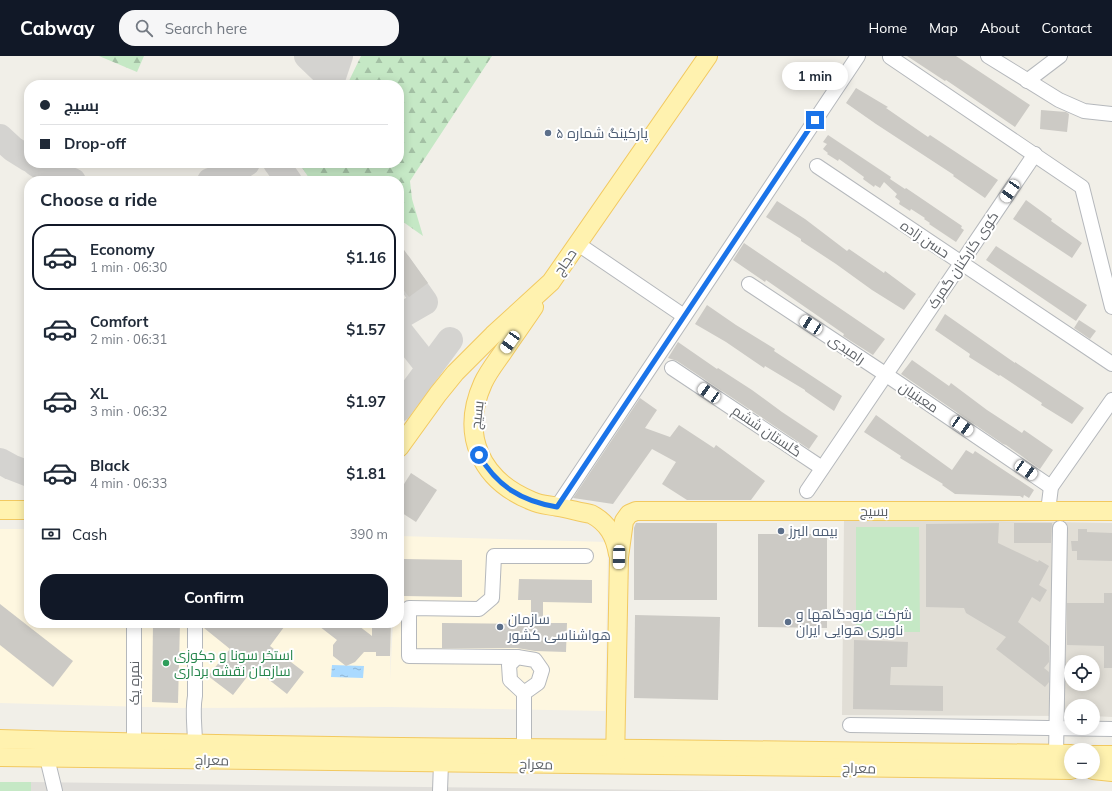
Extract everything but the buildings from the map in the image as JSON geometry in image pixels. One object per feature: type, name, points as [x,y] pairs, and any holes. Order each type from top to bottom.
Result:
[{"type":"main road","name":"حجاج","points":[[404,441],[438,394],[456,373],[493,335],[552,282],[708,56]]},
{"type":"main road","name":"بسیج","points":[[552,282],[484,382],[474,412],[475,441],[479,455],[488,469],[509,489],[532,502],[591,514],[598,518],[604,523],[615,540],[619,557]]},
{"type":"main road","points":[[0,510],[24,510]]},
{"type":"main road","name":"بسیج","points":[[619,557],[624,521],[629,514],[636,511],[1112,511]]},
{"type":"main road","points":[[615,757],[619,557]]},
{"type":"main road","name":"معراج","points":[[0,739],[283,745],[441,755],[524,749],[686,764],[738,766],[1064,770]]},
{"type":"main road","name":"معراج","points":[[0,757],[47,758],[441,755],[615,757],[1064,754]]},
{"type":"street","points":[[557,507],[858,56]]},
{"type":"street","points":[[988,56],[1059,100],[1084,111],[1112,114]]},
{"type":"street","points":[[1027,81],[1060,56]]},
{"type":"street","points":[[890,57],[1082,187],[1112,307]]},
{"type":"street","name":"کوی کارکنان گمرک","points":[[807,490],[1035,154]]},
{"type":"street","name":"حسن زاده","points":[[817,166],[1112,364]]},
{"type":"street","points":[[578,244],[684,316]]},
{"type":"street","name":"رامبدی","points":[[749,284],[885,374]]},
{"type":"street","name":"گلستان ششم","points":[[672,368],[822,468]]},
{"type":"street","name":"معینیان","points":[[885,374],[1051,487]]},
{"type":"street","points":[[1048,511],[1051,487],[1112,400]]},
{"type":"street","points":[[1060,528],[1056,728],[1064,754]]},
{"type":"street","points":[[524,693],[538,683],[542,670],[536,660],[517,657],[409,656],[409,608],[479,610],[492,598],[494,556],[586,556]]},
{"type":"street","name":"نمره یک","points":[[134,628],[134,743]]},
{"type":"street","name":"معراج","points":[[195,628],[195,696],[192,707],[195,718],[195,744]]},
{"type":"street","points":[[517,657],[509,665],[510,680],[524,693],[524,749]]},
{"type":"street","points":[[850,725],[1112,729]]},
{"type":"street","points":[[440,791],[441,755]]},
{"type":"street","points":[[47,758],[55,791]]},
{"type":"shaded area","points":[[844,519],[1112,523],[1112,717],[1100,716],[1100,699],[1064,699],[1064,716],[842,715]]},
{"type":"shaded area","points":[[0,529],[24,529],[24,628],[391,628],[390,680],[393,628],[404,628],[404,536],[608,542],[605,711],[390,707],[183,708],[0,703]]},
{"type":"shaded area","points":[[31,782],[182,784],[748,791],[31,791]]},
{"type":"green space","points":[[99,56],[144,56],[137,72]]},
{"type":"green space","points":[[361,56],[492,56],[410,181],[412,199],[423,236],[404,223],[404,176],[308,176],[302,168],[404,168],[404,80],[349,80]]},
{"type":"green space","points":[[856,527],[919,527],[920,632],[856,632]]},
{"type":"green space","points":[[0,782],[31,782],[31,791],[0,791]]},
{"type":"water","points":[[332,665],[364,666],[363,678],[331,677]]},
{"type":"taxiway","points":[[307,56],[332,80]]},
{"type":"taxiway","points":[[332,80],[340,56]]},
{"type":"taxiway","points":[[0,137],[13,149],[24,156]]},
{"type":"taxiway","points":[[43,168],[61,176]]},
{"type":"taxiway","points":[[224,176],[240,168]]},
{"type":"taxiway","points":[[280,168],[285,176]]},
{"type":"taxiway","points":[[404,272],[425,302],[404,314]]},
{"type":"taxiway","points":[[404,336],[429,368]]},
{"type":"taxiway","points":[[404,402],[450,340]]},
{"type":"taxiway","points":[[0,461],[24,472]]},
{"type":"place","name":"پارکینگ شماره ۵","points":[[548,133]]},
{"type":"place","name":"بیمه البرز","points":[[781,531]]},
{"type":"place","name":"شرکت فرودگاهها و ناوبری هوایی ایران","points":[[788,622]]},
{"type":"place","name":"سازمان هواشناسی کشور","points":[[500,627]]},
{"type":"place","name":"استخر سونا و جکوزی سازمان نقشه برداری","points":[[166,663]]},
{"type":"route","points":[[479,455],[488,469],[509,489],[532,502],[557,507],[815,120]]}]
